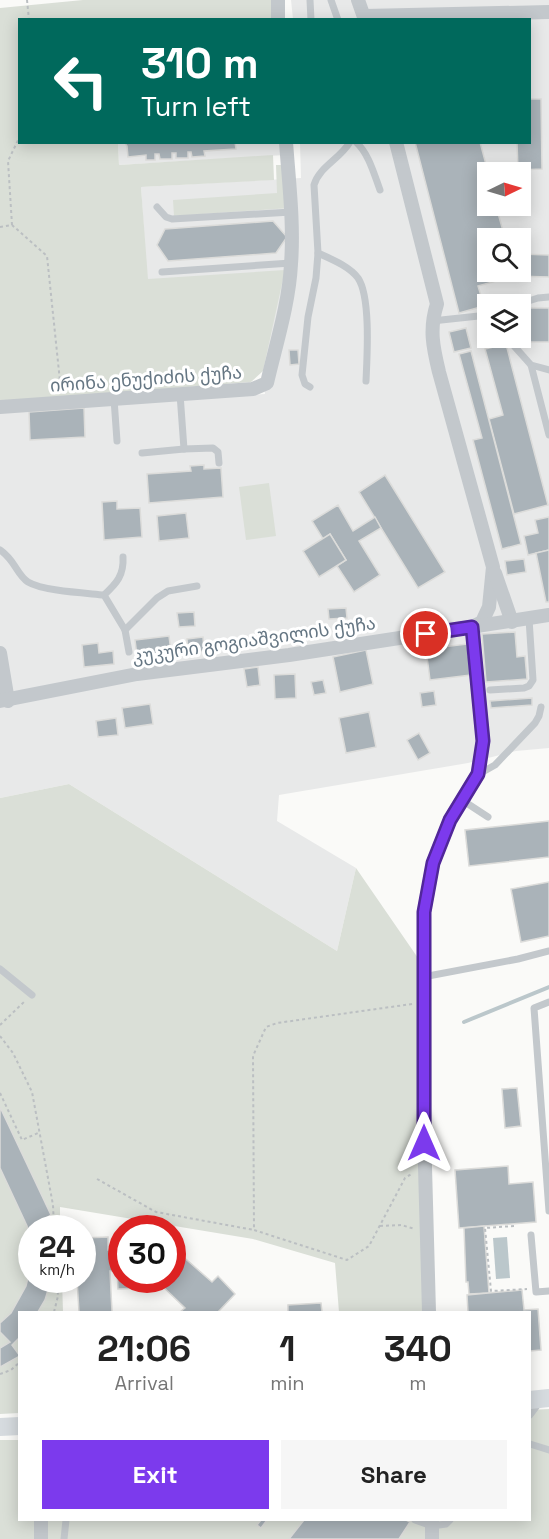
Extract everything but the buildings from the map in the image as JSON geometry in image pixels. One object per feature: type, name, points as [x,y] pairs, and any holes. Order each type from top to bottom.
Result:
[{"type":"street","points":[[278,0],[278,18]]},
{"type":"street","points":[[358,0],[365,18],[549,12]]},
{"type":"street","name":"ირინა ენუქიძის ქუჩა","points":[[0,407],[253,389],[267,382],[284,310],[291,263],[291,212],[286,144]]},
{"type":"street","points":[[397,144],[437,304],[432,321],[433,345],[439,372],[493,567],[512,622]]},
{"type":"street","points":[[429,1311],[425,1167],[424,912],[433,863],[450,820],[478,774],[483,741],[472,627],[482,622],[489,607],[493,567]]},
{"type":"street","name":"კუკური გოგიაშვილის ქუჩა","points":[[4,701],[137,674],[289,655],[549,615]]},
{"type":"street","points":[[0,653],[4,701]]},
{"type":"street","points":[[0,1427],[18,1426]]},
{"type":"street","points":[[41,1521],[41,1539]]},
{"type":"lane","points":[[310,0],[311,18]]},
{"type":"lane","points":[[331,0],[337,18]]},
{"type":"lane","points":[[310,387],[305,384],[302,375],[318,253],[314,185],[316,177],[344,153],[349,144]]},
{"type":"lane","points":[[358,144],[362,148],[380,190]]},
{"type":"lane","points":[[157,207],[166,217],[172,219],[291,212]]},
{"type":"lane","points":[[318,253],[341,264],[357,276],[361,284],[368,347],[366,381]]},
{"type":"lane","points":[[162,272],[291,263]]},
{"type":"lane","points":[[531,300],[549,297]]},
{"type":"lane","points":[[432,321],[477,318]]},
{"type":"lane","points":[[516,348],[531,365],[549,435]]},
{"type":"lane","points":[[531,365],[549,370]]},
{"type":"lane","points":[[180,394],[184,449]]},
{"type":"lane","points":[[114,399],[117,441]]},
{"type":"lane","points":[[142,453],[213,448],[218,452],[219,463]]},
{"type":"lane","points":[[0,550],[9,556],[27,582],[42,587],[104,595],[118,583],[123,569],[123,557]]},
{"type":"lane","points":[[125,630],[157,598],[168,591],[197,586]]},
{"type":"lane","points":[[104,595],[125,630],[129,652]]},
{"type":"lane","points":[[490,690],[524,688],[529,686],[533,680],[529,619]]},
{"type":"lane","points":[[478,774],[495,765],[527,731],[539,716],[541,707]]},
{"type":"lane","points":[[462,801],[488,817]]},
{"type":"lane","points":[[423,977],[549,951]]},
{"type":"lane","points":[[0,969],[32,995]]},
{"type":"lane","points":[[549,1002],[534,1008],[546,1141],[549,1211]]},
{"type":"lane","points":[[531,1235],[536,1292],[549,1291]]},
{"type":"lane","points":[[531,1413],[540,1399]]},
{"type":"lane","points":[[531,1444],[549,1450]]},
{"type":"lane","points":[[64,1539],[66,1521]]},
{"type":"lane","points":[[417,1521],[432,1528],[449,1521]]},
{"type":"path","points":[[27,0],[29,18]]},
{"type":"path","points":[[18,140],[8,161],[12,225],[47,256],[63,403]]},
{"type":"path","points":[[0,227],[12,225]]},
{"type":"path","points":[[0,1024],[32,995]]},
{"type":"path","points":[[254,1230],[253,1056],[266,1027],[277,1023],[424,1002]]},
{"type":"path","points":[[0,1036],[13,1053],[32,1092],[53,1215]]},
{"type":"path","points":[[0,1093],[22,1140],[39,1133]]},
{"type":"path","points":[[97,1179],[156,1212],[254,1230],[347,1260],[369,1246],[405,1178],[425,1167]]},
{"type":"path","points":[[380,1226],[401,1225],[415,1228],[427,1238]]},
{"type":"path","points":[[514,1226],[485,1228],[491,1291],[536,1288]]},
{"type":"path","points":[[54,1311],[57,1293]]},
{"type":"path","points":[[0,1374],[11,1370],[18,1364]]},
{"type":"shaded area","points":[[83,0],[272,0],[275,18],[18,18],[18,144],[118,144],[119,165],[273,155],[274,180],[141,187],[148,279],[285,270],[263,371],[251,382],[0,402],[0,8]]},
{"type":"shaded area","points":[[291,0],[549,0],[549,748],[516,751],[468,763],[279,795],[277,821],[356,868],[337,951],[69,784],[0,798],[0,410],[265,394],[263,371],[147,279],[141,187],[301,178],[300,144],[531,144],[531,18],[293,18]]},
{"type":"shaded area","points":[[118,144],[284,144],[285,155],[119,165]]},
{"type":"shaded area","points":[[276,165],[286,165],[289,208],[174,216],[173,200],[277,193]]},
{"type":"shaded area","points":[[269,483],[276,536],[246,540],[239,487]]},
{"type":"shaded area","points":[[69,784],[337,951],[356,868],[418,958],[423,1311],[339,1311],[335,1263],[253,1239],[186,1228],[186,1215],[108,1215],[60,1207],[60,1215],[18,1215],[18,1293],[62,1293],[63,1311],[18,1311],[18,1413],[0,1414],[0,798]]},
{"type":"shaded area","points":[[507,1237],[510,1278],[496,1279],[493,1238]]},
{"type":"shaded area","points":[[549,1409],[549,1539],[0,1539],[0,1440],[18,1440],[18,1521],[531,1521],[531,1410]]},
{"type":"waterway","points":[[464,1022],[549,987]]},
{"type":"route","points":[[424,1143],[424,912],[433,863],[450,820],[478,774],[483,741],[472,627],[426,634]]}]
